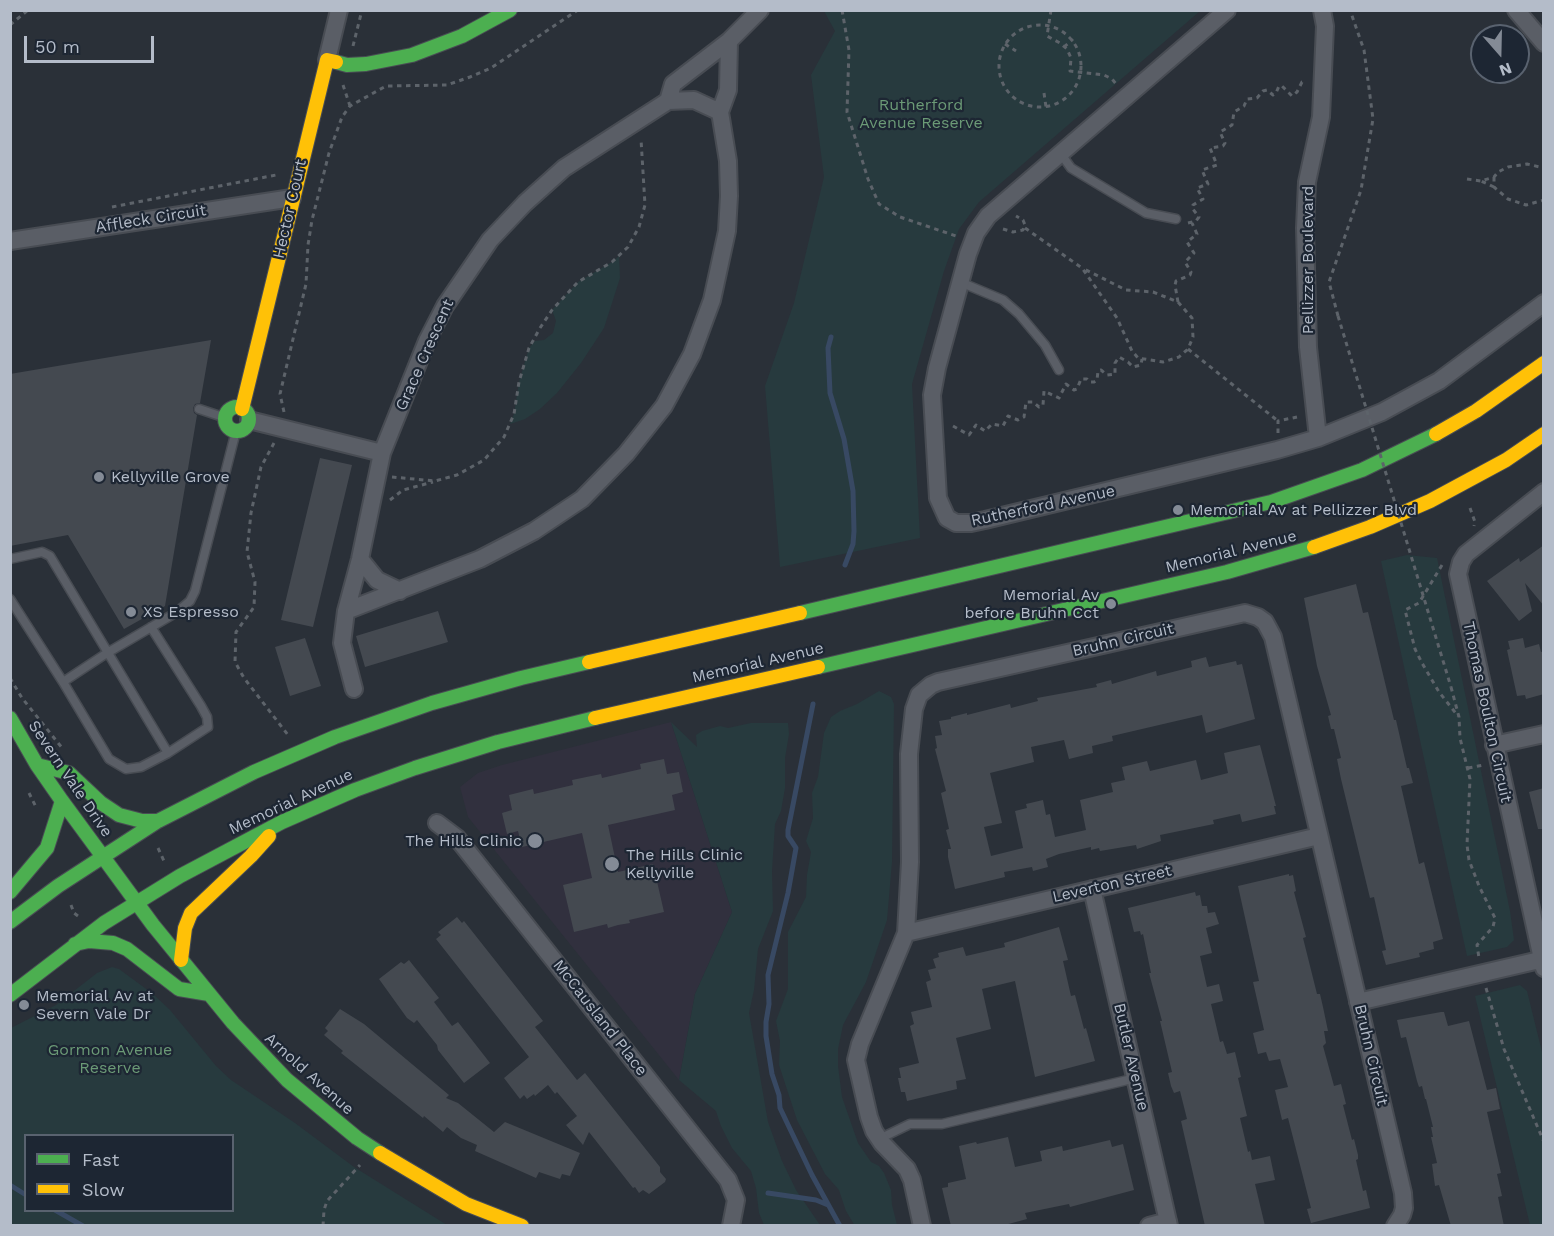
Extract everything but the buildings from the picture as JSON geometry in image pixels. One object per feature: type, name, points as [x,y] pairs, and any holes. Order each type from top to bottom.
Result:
[{"type":"main road","points":[[327,60],[347,65],[366,64],[412,55],[462,36],[510,10]]},
{"type":"main road","name":"Hector Court","points":[[243,420],[292,198],[327,60]]},
{"type":"main road","points":[[10,922],[58,886],[158,821],[254,772],[335,737],[432,703],[521,678],[1209,518],[1305,491],[1362,470],[1421,442],[1476,411],[1544,363]]},
{"type":"main road","points":[[233,408],[243,420],[230,428],[226,418],[228,412],[233,408]]},
{"type":"main road","name":"Memorial Avenue","points":[[10,994],[75,944],[136,902],[210,859],[282,822],[395,775],[498,742],[1227,572],[1304,551],[1396,517],[1430,501],[1506,460],[1544,434]]},
{"type":"main road","name":"Severn Vale Drive","points":[[10,718],[37,765],[103,857]]},
{"type":"main road","points":[[37,765],[69,773],[101,803],[119,815],[142,821],[158,821]]},
{"type":"main road","points":[[10,892],[47,848],[56,827],[62,801]]},
{"type":"main road","points":[[181,960],[185,928],[191,913],[251,856],[282,822]]},
{"type":"main road","name":"Arnold Avenue","points":[[103,857],[209,994],[255,1049],[287,1080],[357,1138],[404,1169],[466,1204],[522,1226]]},
{"type":"main road","points":[[75,944],[89,941],[113,943],[136,956],[179,989],[209,994]]},
{"type":"street","name":"Hector Court","points":[[327,60],[339,10]]},
{"type":"street","name":"Grace Crescent","points":[[354,689],[342,643],[346,611],[360,559],[382,453],[427,341],[445,306],[490,240],[525,203],[564,168],[668,101],[673,84],[729,41],[760,10]]},
{"type":"street","name":"Rutherford Avenue","points":[[1227,10],[988,216],[976,233],[960,282],[932,394],[938,498],[947,518],[956,522],[971,523],[1277,450],[1318,438],[1382,412],[1438,381],[1544,303]]},
{"type":"street","name":"Pellizzer Boulevard","points":[[1318,438],[1308,347],[1305,228],[1307,183],[1321,117],[1325,26],[1322,10]]},
{"type":"street","points":[[1516,10],[1544,43]]},
{"type":"street","points":[[346,611],[480,559],[534,531],[582,499],[626,454],[664,406],[692,354],[712,300],[727,231],[728,161],[720,112],[728,90],[729,41]]},
{"type":"street","points":[[668,101],[694,100],[720,112]]},
{"type":"street","name":"Affleck Circuit","points":[[10,241],[292,198]]},
{"type":"street","points":[[243,420],[382,453]]},
{"type":"street","name":"Thomas Boulton Circuit","points":[[1543,962],[1458,580],[1459,568],[1466,554],[1544,492]]},
{"type":"street","points":[[360,559],[376,580],[400,591]]},
{"type":"street","name":"Bruhn Circuit","points":[[922,1226],[912,1180],[907,1168],[879,1139],[869,1117],[856,1060],[860,1044],[906,933],[910,854],[909,762],[914,709],[920,695],[938,682],[1238,613],[1252,614],[1265,622],[1273,637],[1404,1200],[1402,1215],[1395,1226]]},
{"type":"street","points":[[1494,745],[1544,734]]},
{"type":"street","name":"McCausland Place","points":[[437,824],[456,838],[728,1180],[736,1200],[731,1226]]},
{"type":"street","name":"Leverton Street","points":[[906,933],[1319,836]]},
{"type":"street","name":"Butler Avenue","points":[[1092,889],[1169,1223]]},
{"type":"street","points":[[1358,1002],[1543,962]]},
{"type":"street","points":[[1149,1226],[1169,1223]]},
{"type":"lane","points":[[1061,154],[1071,168],[1146,213],[1176,219]]},
{"type":"lane","points":[[960,282],[1003,300],[1019,314],[1045,345],[1059,370]]},
{"type":"lane","points":[[199,409],[226,418]]},
{"type":"lane","name":"Hector Court","points":[[63,682],[177,612],[190,601],[195,591],[243,420]]},
{"type":"lane","points":[[10,559],[42,552],[51,556],[168,753]]},
{"type":"lane","points":[[10,599],[109,759],[126,769],[134,769],[168,753],[208,727],[207,717],[201,706],[151,627]]},
{"type":"lane","points":[[879,1139],[910,1124],[942,1124],[1136,1078]]},
{"type":"path","points":[[10,25],[28,10]]},
{"type":"path","points":[[352,51],[362,10]]},
{"type":"path","points":[[291,739],[244,678],[235,662],[236,632],[254,607],[255,582],[247,552],[251,513],[261,467],[282,428],[284,409],[280,394],[306,284],[312,220],[329,153],[342,117],[350,106],[386,86],[447,85],[491,68],[578,10]]},
{"type":"path","points":[[842,10],[849,50],[847,112],[868,179],[879,204],[900,217],[972,242]]},
{"type":"path","points":[[1052,10],[1047,36],[1065,47],[1071,58],[1070,71],[1104,75],[1112,79],[1127,96]]},
{"type":"path","points":[[1350,10],[1364,50],[1373,119],[1361,190],[1329,282],[1459,717],[1460,738],[1471,791],[1468,860],[1495,918],[1493,927],[1477,945],[1480,963]]},
{"type":"path","points":[[1035,24],[1048,25],[1073,39],[1081,55],[1082,73],[1069,96],[1046,107],[1027,105],[1005,88],[999,71],[999,62],[1005,44],[1013,34],[1035,24]]},
{"type":"path","points":[[1065,47],[1073,39]]},
{"type":"path","points":[[1005,44],[1016,51]]},
{"type":"path","points":[[342,81],[350,106]]},
{"type":"path","points":[[1176,219],[1177,222],[1192,223],[1199,218],[1192,205],[1203,199],[1197,188],[1208,184],[1202,170],[1217,165],[1210,148],[1223,146],[1225,143],[1220,132],[1232,125],[1234,112],[1244,106],[1247,99],[1257,98],[1263,91],[1267,90],[1273,95],[1279,86],[1282,86],[1292,96],[1302,82],[1306,82]]},
{"type":"path","points":[[1044,93],[1046,107]]},
{"type":"path","points":[[388,502],[403,490],[457,475],[484,460],[504,437],[514,414],[519,382],[529,348],[546,319],[578,282],[612,262],[628,246],[639,227],[645,204],[639,119]]},
{"type":"path","points":[[1481,181],[1494,177],[1502,169],[1516,165],[1534,165],[1544,168]]},
{"type":"path","points":[[109,207],[273,177],[274,181]]},
{"type":"path","points":[[1494,177],[1494,188]]},
{"type":"path","points":[[1467,179],[1481,181],[1519,204],[1526,205],[1544,200]]},
{"type":"path","points":[[1016,216],[1023,220],[1025,228],[1082,268],[1126,290],[1153,292],[1178,302],[1192,318],[1193,337],[1188,349],[1179,357],[1163,362],[1138,358],[1132,351],[1118,318],[1082,268]]},
{"type":"path","points":[[1178,302],[1176,281],[1190,275],[1191,272],[1185,262],[1194,253],[1187,243],[1197,234],[1192,223]]},
{"type":"path","points":[[1003,229],[1018,232],[1025,228]]},
{"type":"path","points":[[1188,349],[1278,421]]},
{"type":"path","points":[[953,426],[969,435],[976,425],[986,431],[992,424],[1003,426],[1008,416],[1018,420],[1024,417],[1026,402],[1033,402],[1039,407],[1043,405],[1044,391],[1059,398],[1066,384],[1074,390],[1077,389],[1080,379],[1094,382],[1097,380],[1098,371],[1101,370],[1107,375],[1115,374],[1115,363],[1119,357],[1133,367],[1141,365],[1143,360]]},
{"type":"path","points":[[1278,421],[1297,417]]},
{"type":"path","points":[[1278,421],[1276,428],[1278,432]]},
{"type":"path","points":[[377,476],[435,481]]},
{"type":"path","points":[[1469,533],[1475,522],[1470,508]]},
{"type":"path","points":[[1443,563],[1419,603],[1405,610],[1415,649],[1422,663],[1439,692],[1459,717]]},
{"type":"path","points":[[10,678],[22,698],[66,753]]},
{"type":"path","points":[[1468,768],[1488,764]]},
{"type":"path","points":[[27,789],[39,814]]},
{"type":"path","points":[[1485,984],[1504,1048],[1544,1142]]},
{"type":"path","points":[[323,1226],[327,1201],[360,1165]]},
{"type":"shaded area","name":"The Hills Clinic Kellyville","points":[[671,722],[732,912],[695,994],[679,1080],[468,817],[460,787],[478,773],[502,765]]},
{"type":"green space","name":"Rutherford Avenue Reserve","points":[[824,11],[1200,11],[979,202],[959,229],[944,271],[912,384],[920,538],[780,567],[765,386],[794,303],[824,177],[811,75],[835,31]]},
{"type":"green space","points":[[619,256],[620,278],[604,328],[581,363],[557,393],[525,419],[510,424],[529,348],[535,341],[544,340],[553,333],[556,321],[552,310],[578,282]]},
{"type":"green space","points":[[1407,555],[1437,558],[1510,911],[1514,940],[1507,947],[1467,956],[1381,561]]},
{"type":"green space","points":[[879,691],[891,697],[894,704],[892,862],[887,920],[866,982],[843,1025],[838,1049],[838,1066],[842,1097],[858,1143],[871,1162],[879,1166],[884,1173],[891,1190],[897,1225],[855,1226],[846,1211],[839,1190],[825,1174],[797,1120],[779,1065],[780,1041],[776,1021],[788,989],[788,932],[806,897],[811,852],[806,841],[813,818],[812,793],[818,777],[824,733],[831,717]]},
{"type":"green space","points":[[671,722],[697,747],[696,735],[720,726],[728,728],[751,723],[788,723],[785,788],[781,811],[775,824],[772,871],[773,911],[758,949],[749,1013],[768,1122],[782,1161],[796,1190],[820,1225],[764,1225],[759,1213],[751,1171],[732,1148],[716,1111],[679,1080],[695,994],[732,912]]},
{"type":"green space","name":"Gormon Avenue Reserve","points":[[112,967],[119,969],[153,994],[170,1010],[216,1066],[231,1080],[295,1123],[354,1167],[447,1225],[11,1225],[11,1028],[56,1005],[97,973]]},
{"type":"green space","points":[[1520,985],[1527,991],[1543,1056],[1543,1225],[1530,1225],[1475,996]]},
{"type":"waterway","points":[[831,337],[828,348],[830,393],[844,439],[853,491],[853,544],[845,565]]},
{"type":"waterway","points":[[813,704],[788,830],[788,836],[796,848],[788,893],[768,975],[769,1004],[766,1036],[780,1108],[812,1175],[840,1226]]},
{"type":"waterway","points":[[10,1185],[24,1194]]},
{"type":"waterway","points":[[768,1193],[816,1200],[828,1205]]},
{"type":"waterway","points":[[58,1212],[83,1226]]},
{"type":"traffic: fast","points":[[336,62],[347,65],[366,64],[412,55],[462,36],[510,10]]},
{"type":"traffic: fast","points":[[237,407],[245,411],[249,419],[245,427],[237,431],[229,427],[225,419],[229,411],[237,407]]},
{"type":"traffic: fast","points":[[800,613],[1271,502],[1362,470],[1436,434]]},
{"type":"traffic: fast","points":[[818,667],[1227,572],[1314,547]]},
{"type":"traffic: fast","points":[[10,922],[58,886],[158,821],[254,772],[335,737],[432,703],[589,662]]},
{"type":"traffic: fast","points":[[10,718],[37,765],[62,801],[153,925],[233,1023],[287,1080],[357,1138],[380,1153]]},
{"type":"traffic: fast","points":[[10,995],[104,923],[180,876],[282,822],[355,790],[415,768],[498,742],[595,718]]},
{"type":"traffic: fast","points":[[37,765],[69,773],[101,803],[119,815],[142,821],[158,821]]},
{"type":"traffic: fast","points":[[10,892],[47,848],[62,801]]},
{"type":"traffic: fast","points":[[75,944],[89,941],[113,943],[127,949],[179,989],[209,994]]},
{"type":"traffic: slow","points":[[242,409],[327,60],[336,62]]},
{"type":"traffic: slow","points":[[1436,434],[1476,411],[1544,363]]},
{"type":"traffic: slow","points":[[1314,547],[1370,527],[1430,501],[1506,460],[1544,434]]},
{"type":"traffic: slow","points":[[589,662],[800,613]]},
{"type":"traffic: slow","points":[[595,718],[818,667]]},
{"type":"traffic: slow","points":[[181,960],[185,928],[191,913],[269,836]]},
{"type":"traffic: slow","points":[[380,1153],[466,1204],[522,1226]]},
{"type":"place","name":"Kellyville Grove","points":[[99,477]]},
{"type":"place","name":"Memorial Av at Pellizzer Blvd","points":[[1178,510]]},
{"type":"place","name":"Memorial Av before Bruhn Cct","points":[[1111,604]]},
{"type":"place","name":"XS Espresso","points":[[131,612]]},
{"type":"place","name":"The Hills Clinic","points":[[535,841]]},
{"type":"place","name":"The Hills Clinic Kellyville","points":[[612,864]]},
{"type":"place","name":"Memorial Av at Severn Vale Dr","points":[[24,1005]]}]
